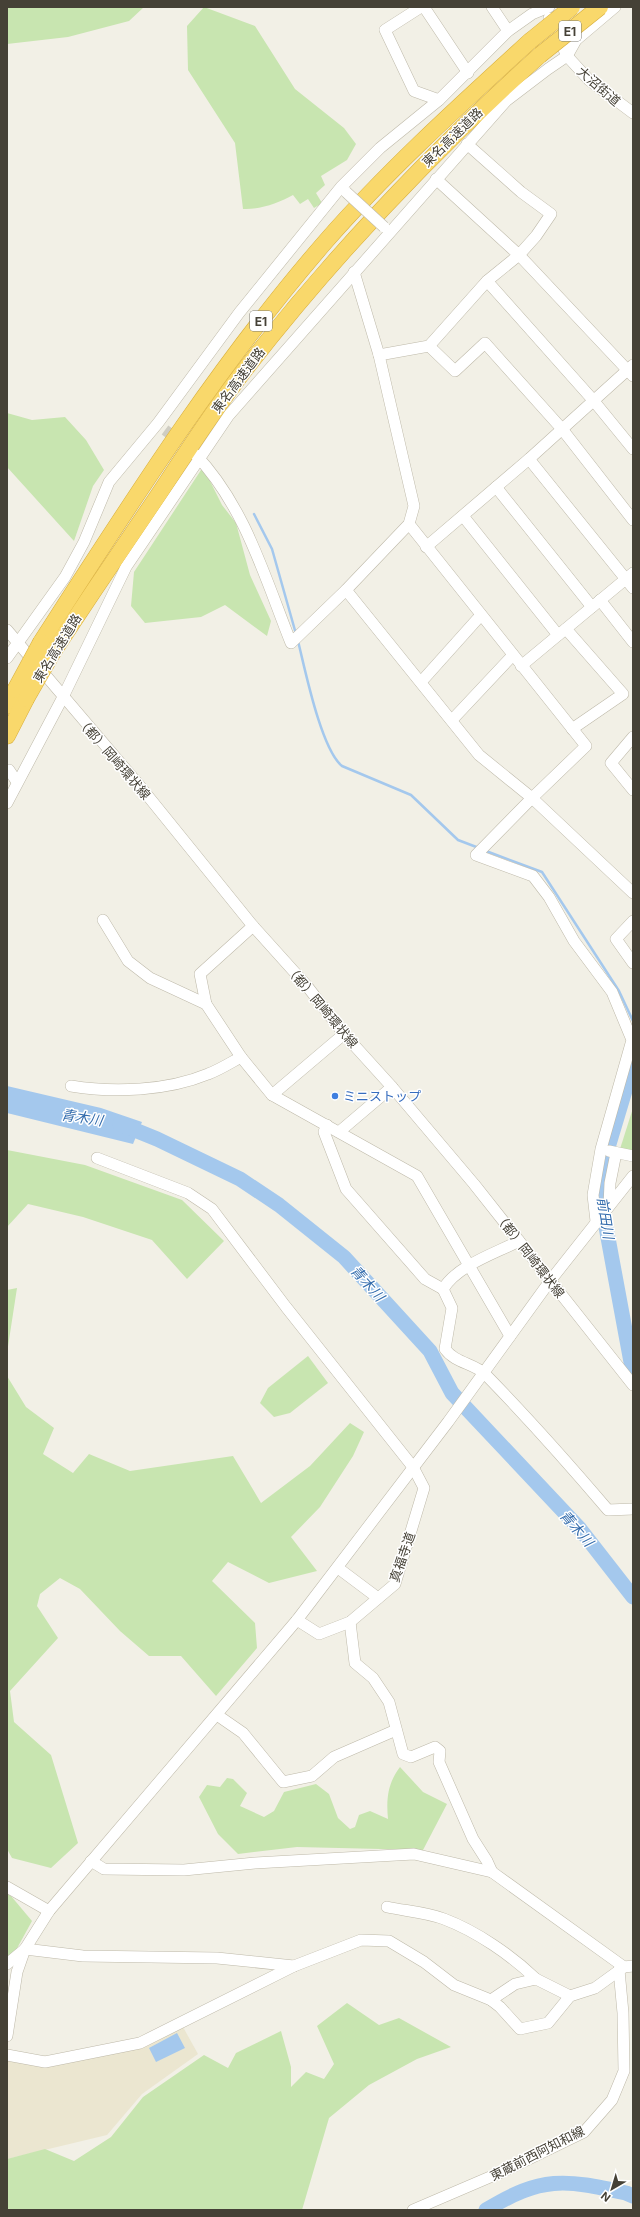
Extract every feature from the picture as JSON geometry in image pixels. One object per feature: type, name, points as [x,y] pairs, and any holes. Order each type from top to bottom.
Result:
[{"type":"highway","name":"東名高速道路","points":[[7,736],[21,694],[138,491],[198,403],[264,317],[326,240],[420,142],[530,41],[572,7]]},
{"type":"highway","name":"東名高速道路","points":[[47,647],[242,373],[306,294],[386,204],[434,155],[540,55],[600,7]]},
{"type":"highway","name":"東名高速道路","points":[[7,706],[21,694]]},
{"type":"street","points":[[439,100],[414,92],[385,30],[423,7],[468,73]]},
{"type":"street","points":[[492,7],[508,31]]},
{"type":"street","points":[[7,803],[62,697],[126,567],[198,456],[229,415],[354,272],[387,230],[436,179],[506,101],[567,56],[576,40],[615,7]]},
{"type":"street","points":[[7,658],[65,577],[84,542],[109,482],[161,427],[239,313],[380,148],[439,100],[468,73],[508,31],[532,14],[546,8]]},
{"type":"street","name":"大沼街道","points":[[546,8],[567,56],[589,80],[633,113]]},
{"type":"street","points":[[379,355],[429,346],[487,281],[519,255],[536,236],[551,214],[521,192],[467,144]]},
{"type":"street","points":[[426,547],[529,459],[593,400],[631,370],[519,255],[436,179]]},
{"type":"street","points":[[343,190],[387,230]]},
{"type":"street","points":[[198,456],[212,471],[252,539],[291,643],[346,590],[409,524],[414,506],[379,355],[354,272]]},
{"type":"street","points":[[487,281],[593,400],[633,449]]},
{"type":"street","points":[[429,346],[454,371],[485,343],[562,429],[633,520]]},
{"type":"street","points":[[521,666],[596,604],[630,580],[529,459]]},
{"type":"street","points":[[496,487],[596,604],[633,642]]},
{"type":"street","points":[[463,516],[562,632],[623,694],[572,728]]},
{"type":"street","points":[[409,524],[586,746],[476,855],[533,876],[549,897],[574,941],[612,992],[633,1040],[600,1150],[593,1195],[596,1221]]},
{"type":"street","points":[[346,590],[479,755],[532,798],[633,893]]},
{"type":"street","points":[[421,682],[481,615]]},
{"type":"street","name":"（都）岡崎環状線","points":[[7,630],[253,926],[307,986],[344,1034],[392,1087],[474,1184],[633,1385]]},
{"type":"street","points":[[452,720],[513,654]]},
{"type":"street","points":[[633,737],[611,763],[633,790]]},
{"type":"street","points":[[9,770],[17,782]]},
{"type":"street","points":[[103,920],[128,961],[150,978],[206,1004]]},
{"type":"street","points":[[633,921],[616,939],[633,963]]},
{"type":"street","points":[[253,926],[200,974],[206,1004],[241,1057],[272,1095],[417,1176],[510,1336]]},
{"type":"street","points":[[272,1095],[344,1034]]},
{"type":"street","points":[[71,1086],[92,1089],[153,1088],[208,1075],[241,1057]]},
{"type":"street","points":[[339,1132],[392,1087]]},
{"type":"street","points":[[327,1125],[324,1132],[346,1189],[425,1279],[443,1289],[452,1308],[445,1349],[451,1357],[483,1374],[557,1450],[608,1510],[628,1510]]},
{"type":"street","points":[[600,1150],[633,1156]]},
{"type":"street","points":[[609,1205],[610,1183],[616,1152]]},
{"type":"street","name":"真福寺道","points":[[97,1158],[188,1193],[212,1209],[286,1308],[413,1467],[424,1488],[395,1584],[350,1622],[319,1634],[297,1620]]},
{"type":"street","points":[[7,2036],[15,1980],[25,1949],[49,1911],[297,1620],[448,1422],[550,1281],[609,1205],[631,1184]]},
{"type":"street","points":[[443,1289],[449,1280],[469,1267],[519,1241]]},
{"type":"street","points":[[338,1568],[378,1598]]},
{"type":"street","points":[[350,1622],[355,1664],[373,1678],[389,1702],[403,1754],[411,1757],[435,1747],[440,1751],[439,1762],[473,1839],[492,1872]]},
{"type":"street","points":[[216,1715],[243,1733],[283,1782],[312,1776],[334,1757],[396,1730]]},
{"type":"street","points":[[7,2055],[45,2062],[140,2043],[294,1966],[361,1940],[389,1941],[424,1962],[454,1985],[491,2000],[500,2007],[520,2029],[548,2023],[570,1996],[595,1988],[625,1968],[492,1872],[414,1854],[255,1863],[184,1870],[104,1869],[91,1861]]},
{"type":"street","points":[[7,1887],[49,1911]]},
{"type":"street","points":[[387,1907],[443,1919],[484,1940],[516,1960],[536,1979],[570,1996]]},
{"type":"street","points":[[7,1964],[25,1949],[83,1956],[217,1958],[294,1966]]},
{"type":"street","name":"東蔵前西阿知和線","points":[[417,2209],[504,2171],[584,2132],[612,2100],[624,2072],[623,2013],[625,1968]]},
{"type":"street","points":[[491,2000],[515,1984],[536,1979]]},
{"type":"shaded area","points":[[183,2027],[198,2054],[142,2094],[107,2135],[7,2159],[7,2059],[46,2066]]},
{"type":"green space","points":[[7,7],[144,7],[129,21],[68,37],[7,44]]},
{"type":"green space","points":[[204,7],[255,26],[295,89],[344,128],[356,144],[347,160],[321,176],[325,185],[316,193],[322,203],[314,208],[308,199],[300,204],[293,195],[282,201],[269,205],[243,209],[235,143],[188,70],[187,26]]},
{"type":"green space","points":[[7,413],[32,420],[65,417],[86,440],[104,470],[93,486],[74,541],[7,467]]},
{"type":"green space","points":[[203,467],[222,505],[236,523],[250,575],[271,621],[267,636],[225,605],[201,617],[145,623],[131,606],[134,572]]},
{"type":"green space","points":[[633,1108],[633,1151],[620,1149]]},
{"type":"green space","points":[[7,1150],[85,1165],[182,1200],[224,1241],[187,1279],[152,1240],[83,1217],[28,1204],[7,1227]]},
{"type":"green space","points":[[17,1288],[7,1353],[7,1290]]},
{"type":"green space","points":[[308,1356],[328,1383],[290,1413],[274,1417],[260,1403],[268,1388]]},
{"type":"green space","points":[[7,1376],[26,1407],[54,1428],[43,1454],[73,1473],[89,1454],[130,1471],[233,1456],[261,1503],[310,1466],[350,1423],[364,1432],[353,1456],[320,1507],[291,1537],[317,1571],[269,1583],[228,1562],[212,1581],[255,1623],[257,1648],[216,1696],[181,1656],[149,1656],[120,1631],[80,1589],[60,1578],[40,1594],[37,1606],[58,1638],[10,1691],[14,1722],[51,1755],[78,1843],[51,1868],[12,1858],[7,1849]]},
{"type":"green space","points":[[400,1767],[423,1792],[447,1804],[423,1850],[297,1847],[238,1854],[218,1834],[199,1797],[207,1785],[220,1787],[227,1778],[233,1779],[247,1793],[240,1806],[264,1817],[274,1811],[284,1792],[316,1784],[329,1794],[338,1818],[350,1829],[355,1827],[359,1815],[370,1811],[388,1819],[387,1804],[390,1785]]},
{"type":"green space","points":[[7,1894],[11,1896],[32,1921],[15,1952],[7,1959]]},
{"type":"green space","points":[[347,2003],[379,2025],[399,2018],[451,2047],[417,2059],[369,2085],[329,2118],[302,2210],[7,2210],[7,2159],[45,2149],[74,2161],[111,2137],[143,2097],[204,2055],[228,2068],[236,2053],[281,2031],[291,2067],[291,2087],[306,2072],[324,2079],[334,2064],[317,2026]]},
{"type":"water","points":[[7,1086],[101,1108],[142,1122],[133,1144],[7,1113]]},
{"type":"water","points":[[177,2033],[185,2048],[156,2062],[149,2048]]},
{"type":"waterway","points":[[254,514],[272,549],[296,634]]},
{"type":"waterway","points":[[298,641],[315,708],[327,743],[334,757],[342,766],[411,795],[458,840],[479,848]]},
{"type":"waterway","points":[[486,851],[542,872],[619,991],[633,1021]]},
{"type":"waterway","name":"前田川","points":[[633,1064],[609,1144],[601,1193],[633,1373]]},
{"type":"waterway","name":"青木川","points":[[120,1124],[157,1139],[240,1179],[279,1205],[344,1257],[430,1351],[452,1393],[580,1529],[633,1597]]},
{"type":"waterway","points":[[486,2210],[523,2191],[539,2186],[554,2184],[569,2183],[586,2185],[626,2193],[633,2196]]},
{"type":"tunnel","points":[[165,430],[181,442]]},
{"type":"place","name":"ミニストップ","points":[[335,1096]]}]
